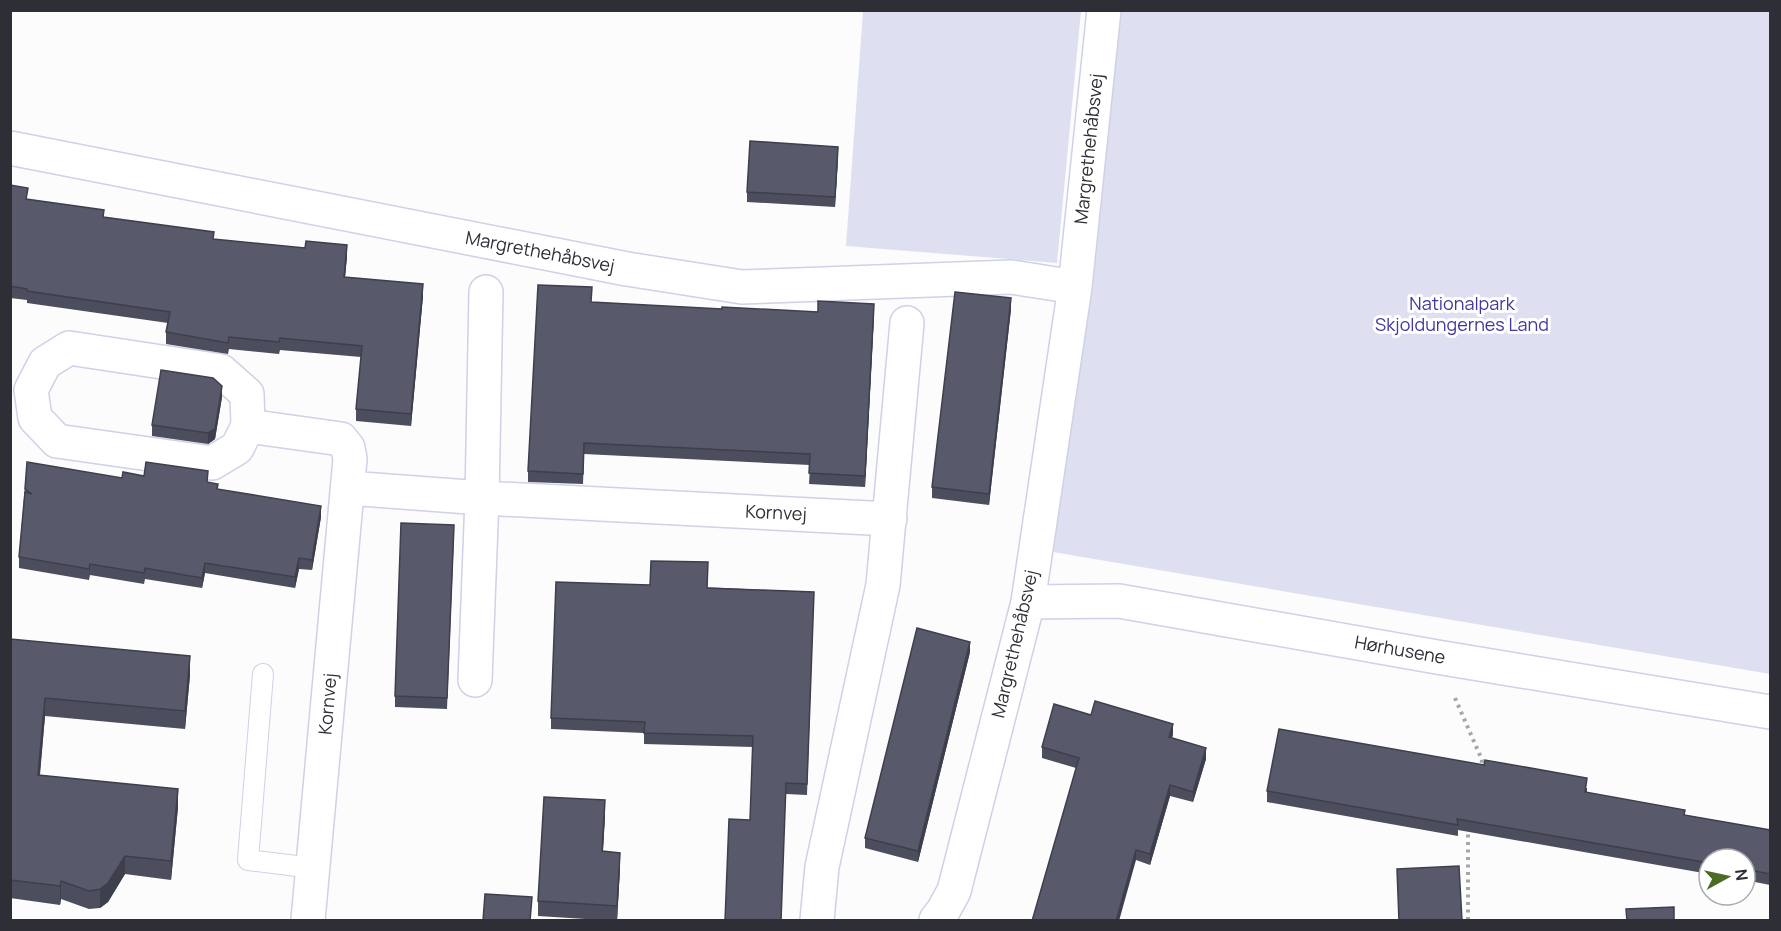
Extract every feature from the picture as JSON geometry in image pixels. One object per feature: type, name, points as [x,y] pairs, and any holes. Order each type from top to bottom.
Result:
[{"type":"street","name":"Margrethehåbsvej","points":[[936,921],[954,891],[1028,603],[1075,287],[1104,10]]},
{"type":"street","name":"Margrethehåbsvej","points":[[10,148],[627,269],[742,287],[1011,277],[1075,287]]},
{"type":"street","points":[[475,680],[482,498],[486,292]]},
{"type":"street","points":[[817,921],[822,867],[884,585],[907,324]]},
{"type":"street","points":[[69,348],[221,370],[247,394],[248,426],[237,448],[212,463],[57,441],[35,418],[21,388],[45,363],[69,348]]},
{"type":"street","name":"Kornvej","points":[[248,426],[341,440],[348,448],[350,459],[308,921]]},
{"type":"street","name":"Kornvej","points":[[348,488],[482,498],[891,519]]},
{"type":"street","name":"Hørhusene","points":[[1028,603],[1119,601],[1770,712]]},
{"type":"lane","points":[[263,674],[248,860],[313,868]]},
{"type":"path","points":[[1437,657],[1482,760],[1480,770]]},
{"type":"path","points":[[1468,821],[1468,921]]},
{"type":"green space","points":[[863,11],[1081,11],[1057,263],[846,246]]},
{"type":"green space","name":"Nationalpark Skjoldungernes Land","points":[[1099,11],[1770,11],[1770,674],[1053,552]]},
{"type":"building","points":[[750,141],[838,147],[835,197],[747,192]]},
{"type":"building","points":[[10,185],[28,188],[26,199],[104,210],[103,217],[214,232],[213,239],[305,248],[306,241],[347,245],[344,277],[423,284],[411,414],[356,409],[362,346],[280,338],[279,342],[229,337],[228,343],[166,332],[170,312],[27,291],[27,289],[10,286]]},
{"type":"building","points":[[538,285],[592,287],[591,302],[818,312],[818,301],[874,304],[865,476],[809,473],[810,454],[584,443],[583,474],[528,471]]},
{"type":"building","points":[[955,292],[1011,298],[989,494],[932,487]]},
{"type":"building","points":[[161,370],[213,378],[222,386],[215,429],[208,433],[152,425]]},
{"type":"building","points":[[27,462],[122,478],[123,472],[144,476],[146,462],[208,471],[207,482],[218,484],[217,489],[321,506],[312,560],[299,558],[295,577],[205,563],[202,578],[145,568],[144,573],[90,564],[89,569],[19,557],[25,492],[32,494],[25,489]]},
{"type":"building","points":[[401,523],[454,525],[447,698],[395,696]]},
{"type":"building","points":[[651,561],[708,562],[707,588],[814,592],[807,784],[786,783],[781,921],[725,921],[729,819],[750,820],[753,736],[644,733],[645,722],[551,718],[556,582],[650,585]]},
{"type":"building","points":[[917,628],[970,642],[918,851],[865,838]]},
{"type":"building","points":[[10,639],[190,656],[185,711],[45,698],[38,775],[178,789],[171,861],[125,856],[108,883],[100,889],[89,891],[61,881],[60,886],[10,880]]},
{"type":"building","points":[[1095,701],[1173,724],[1169,737],[1206,748],[1193,792],[1170,785],[1150,854],[1136,850],[1116,921],[1032,921],[1079,758],[1042,747],[1054,704],[1091,715]]},
{"type":"building","points":[[1279,729],[1484,765],[1485,760],[1587,778],[1585,792],[1685,810],[1684,815],[1770,830],[1770,874],[1757,871],[1757,847],[1697,847],[1697,861],[1457,819],[1458,825],[1267,791]]},
{"type":"building","points":[[544,797],[605,800],[602,851],[620,853],[617,906],[538,901]]},
{"type":"building","points":[[1459,866],[1462,921],[1399,921],[1397,869]]},
{"type":"building","points":[[485,894],[532,897],[530,921],[483,921]]},
{"type":"building","points":[[1674,907],[1674,921],[1627,921],[1626,909]]}]
